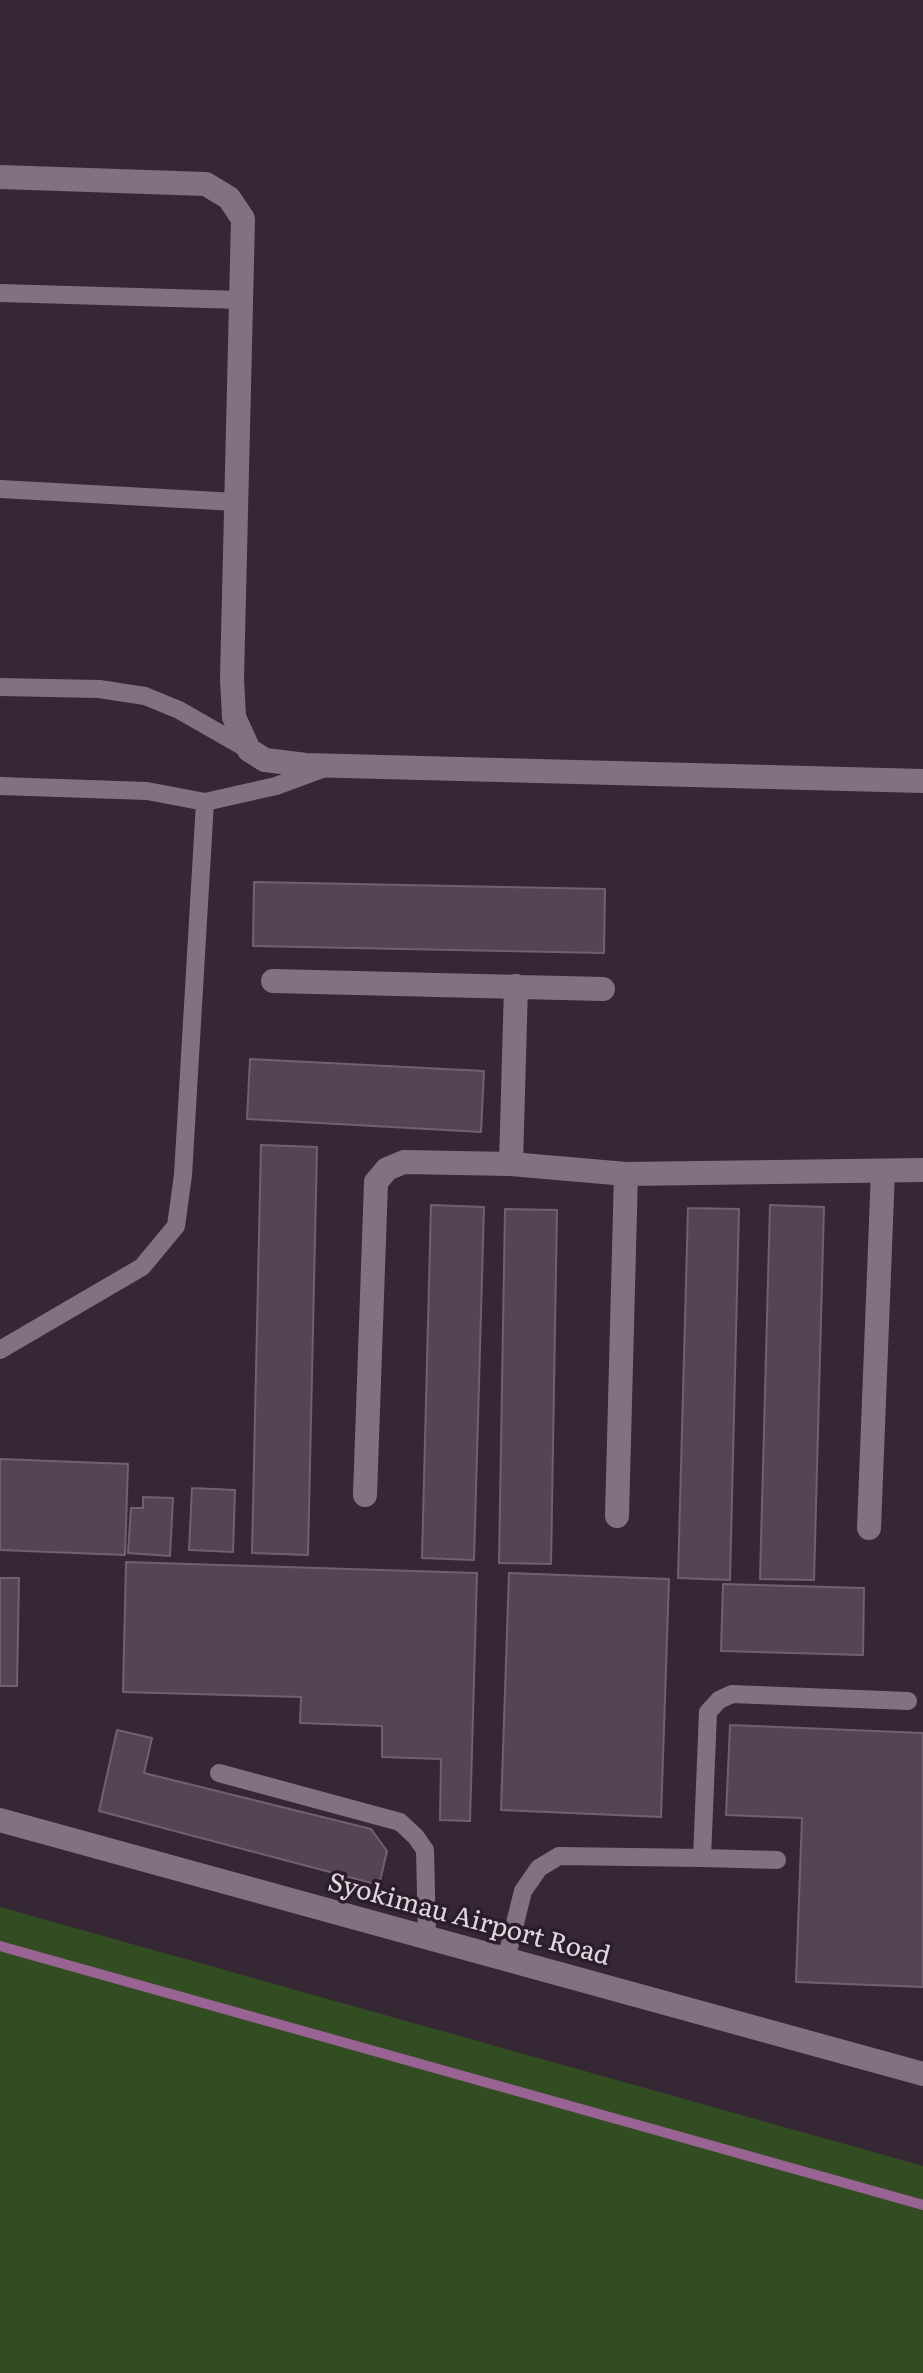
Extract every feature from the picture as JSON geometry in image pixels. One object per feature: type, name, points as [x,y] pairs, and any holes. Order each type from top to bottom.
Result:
[{"type":"street","points":[[0,177],[206,184],[229,198],[243,219],[232,679],[234,717],[249,750],[265,760],[330,765],[923,781]]},
{"type":"street","points":[[273,981],[603,989]]},
{"type":"street","points":[[511,1164],[516,986]]},
{"type":"street","points":[[365,1495],[376,1182],[387,1169],[404,1162],[511,1164],[626,1174],[923,1170]]},
{"type":"street","points":[[869,1528],[883,1171]]},
{"type":"street","points":[[617,1516],[626,1174]]},
{"type":"street","name":"Syokimau Airport Road","points":[[0,1820],[923,2074]]},
{"type":"lane","points":[[0,293],[241,300]]},
{"type":"lane","points":[[0,489],[236,502]]},
{"type":"lane","points":[[0,687],[99,689],[145,696],[179,710],[249,750]]},
{"type":"lane","points":[[0,786],[147,791],[205,802],[276,786],[330,765]]},
{"type":"lane","points":[[0,1350],[142,1267],[176,1226],[183,1175],[205,802]]},
{"type":"lane","points":[[702,1858],[708,1712],[719,1700],[732,1694],[908,1701]]},
{"type":"lane","points":[[219,1773],[400,1822],[425,1850],[427,1938]]},
{"type":"lane","points":[[506,1960],[523,1891],[539,1868],[559,1856],[777,1860]]},
{"type":"green space","points":[[0,1907],[923,2166],[923,2373],[0,2373]]},
{"type":"building","points":[[254,882],[605,889],[604,953],[253,946]]},
{"type":"building","points":[[250,1059],[484,1071],[481,1132],[247,1119]]},
{"type":"building","points":[[261,1145],[317,1147],[308,1555],[252,1553]]},
{"type":"building","points":[[431,1205],[484,1207],[474,1560],[422,1558]]},
{"type":"building","points":[[770,1205],[824,1207],[814,1580],[760,1579]]},
{"type":"building","points":[[688,1208],[739,1209],[730,1580],[678,1578]]},
{"type":"building","points":[[505,1209],[557,1210],[551,1564],[499,1563]]},
{"type":"building","points":[[0,1459],[128,1464],[125,1555],[0,1550]]},
{"type":"building","points":[[192,1488],[235,1490],[233,1552],[189,1550]]},
{"type":"building","points":[[143,1497],[173,1498],[170,1556],[128,1553],[131,1508],[143,1508]]},
{"type":"building","points":[[126,1562],[477,1573],[470,1821],[440,1820],[441,1759],[382,1757],[382,1726],[300,1723],[301,1697],[123,1692]]},
{"type":"building","points":[[509,1573],[669,1579],[661,1817],[501,1810]]},
{"type":"building","points":[[0,1578],[19,1578],[17,1686],[0,1686]]},
{"type":"building","points":[[723,1584],[864,1588],[863,1655],[721,1651]]},
{"type":"building","points":[[730,1725],[923,1733],[923,1987],[796,1982],[802,1818],[726,1815]]},
{"type":"building","points":[[117,1730],[152,1738],[144,1773],[371,1829],[387,1851],[379,1885],[99,1811]]},
{"type":"waterway","points":[[0,1946],[923,2205]]}]
